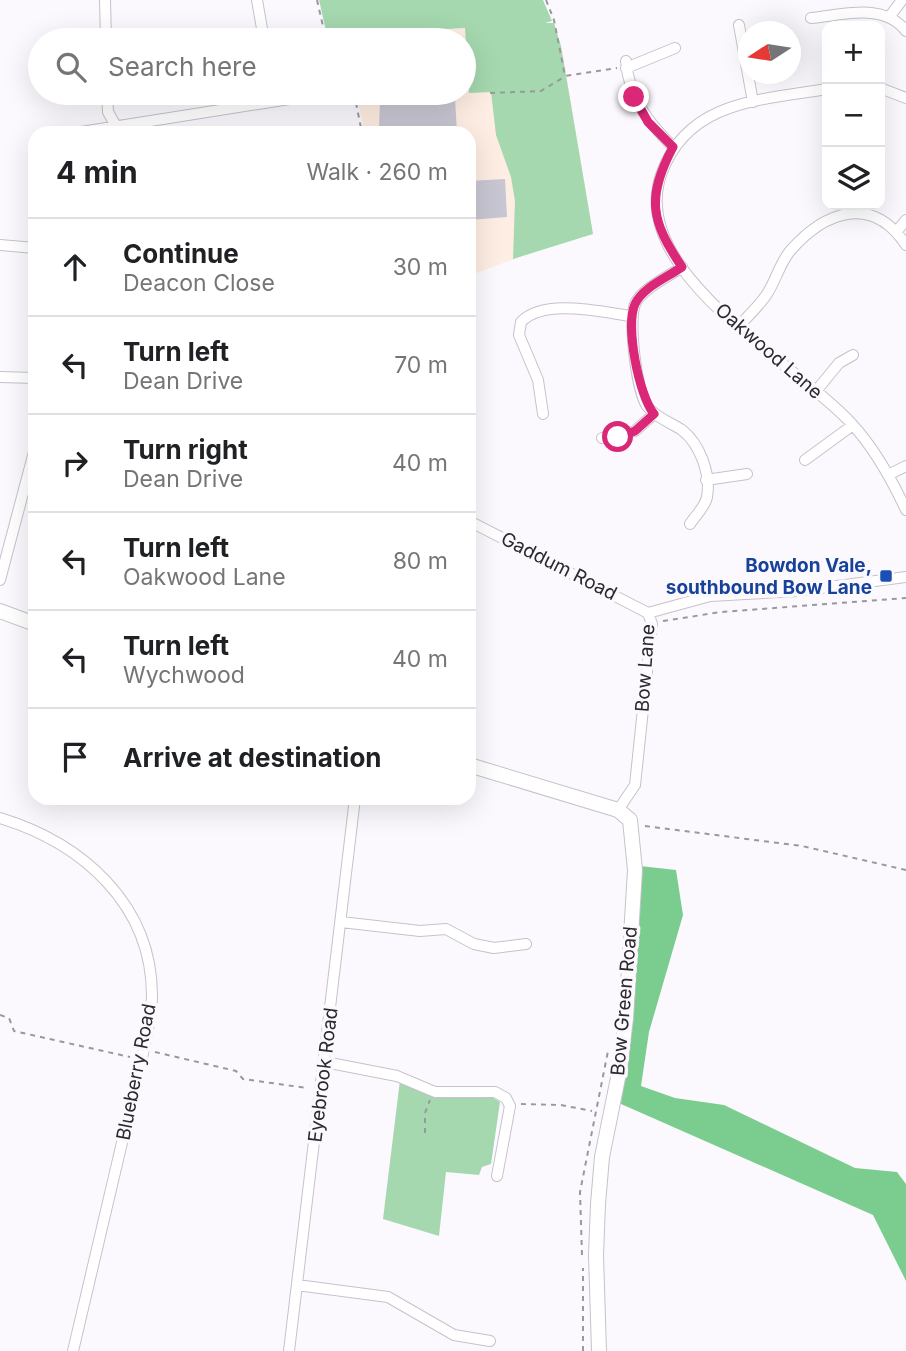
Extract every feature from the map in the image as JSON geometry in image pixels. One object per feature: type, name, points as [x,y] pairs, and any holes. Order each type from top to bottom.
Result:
[{"type":"main road","points":[[0,611],[28,621]]},
{"type":"main road","points":[[476,767],[618,810],[631,825]]},
{"type":"main road","name":"Bow Green Road","points":[[599,1351],[596,1255],[598,1204],[602,1157],[620,1068],[625,1018],[635,870],[631,825]]},
{"type":"street","points":[[105,0],[106,28]]},
{"type":"street","points":[[257,0],[262,28]]},
{"type":"street","points":[[890,16],[902,0]]},
{"type":"street","points":[[811,18],[863,13],[890,16],[906,31]]},
{"type":"street","points":[[673,147],[648,122],[634,97],[626,64],[675,48]]},
{"type":"street","points":[[749,84],[752,102]]},
{"type":"street","name":"Oakwood Lane","points":[[822,90],[720,109],[702,119],[673,147],[656,187],[654,206],[663,239],[682,267],[738,327],[853,425],[888,475],[906,510]]},
{"type":"street","points":[[885,90],[905,96]]},
{"type":"street","points":[[108,105],[116,125]]},
{"type":"street","points":[[111,126],[228,105]]},
{"type":"street","points":[[738,327],[767,294],[776,271],[790,252],[825,221],[864,212],[887,222],[906,245]]},
{"type":"street","points":[[897,231],[906,220]]},
{"type":"street","points":[[0,245],[28,247]]},
{"type":"street","points":[[682,267],[645,292],[636,302],[631,316],[640,391],[654,414],[681,430],[700,449],[708,495],[690,524]]},
{"type":"street","points":[[543,414],[538,380],[519,335],[521,322],[535,310],[542,309],[570,309],[631,316]]},
{"type":"street","points":[[816,391],[839,363],[853,355]]},
{"type":"street","points":[[0,377],[28,378]]},
{"type":"street","points":[[602,438],[635,431],[654,414]]},
{"type":"street","points":[[805,460],[853,425]]},
{"type":"street","points":[[888,475],[906,466]]},
{"type":"street","points":[[0,580],[28,474]]},
{"type":"street","points":[[706,480],[747,474]]},
{"type":"street","name":"Gaddum Road","points":[[476,525],[650,619]]},
{"type":"street","name":"Bow Lane","points":[[618,810],[635,785],[650,619],[710,596],[799,591],[906,577]]},
{"type":"street","name":"Eyebrook Road","points":[[289,1351],[354,805]]},
{"type":"street","name":"Blueberry Road","points":[[0,818],[48,835],[68,847],[103,877],[131,916],[142,942],[151,984],[150,1016],[143,1054],[73,1351]]},
{"type":"street","points":[[341,922],[420,930],[446,929],[474,944],[494,948],[526,944]]},
{"type":"street","points":[[325,1062],[397,1076],[431,1091],[495,1092],[506,1098],[510,1106],[497,1176]]},
{"type":"street","points":[[298,1285],[388,1297],[454,1335],[491,1341]]},
{"type":"path","points":[[317,0],[323,28]]},
{"type":"path","points":[[546,0],[554,20],[565,76]]},
{"type":"path","points":[[489,93],[541,91],[565,76],[626,64]]},
{"type":"path","points":[[356,105],[361,126]]},
{"type":"path","points":[[650,619],[906,598]]},
{"type":"path","points":[[631,825],[802,846],[906,870]]},
{"type":"path","points":[[0,1015],[9,1018],[13,1031],[236,1071],[243,1079],[322,1090]]},
{"type":"path","points":[[425,1133],[425,1113],[431,1091]]},
{"type":"path","points":[[510,1106],[542,1103],[594,1112]]},
{"type":"shaded area","points":[[554,23],[563,55],[593,234],[549,246],[476,273],[476,126],[363,126],[359,105],[476,105],[476,28],[467,28]]},
{"type":"green space","points":[[319,0],[543,0],[552,21],[545,23],[554,23],[561,46],[593,234],[513,259],[515,201],[511,177],[496,135],[491,92],[476,93],[476,28],[325,28]]},
{"type":"green space","points":[[640,866],[676,870],[683,915],[649,1032],[641,1086],[675,1098],[724,1105],[855,1168],[897,1172],[906,1184],[906,1281],[873,1215],[621,1104]]},
{"type":"green space","points":[[400,1080],[429,1095],[490,1096],[500,1102],[491,1164],[482,1167],[479,1175],[446,1172],[439,1236],[383,1219]]},
{"type":"building","points":[[380,105],[455,105],[457,126],[379,126]]},
{"type":"building","points":[[505,179],[507,217],[476,219],[476,181]]},
{"type":"place","name":"Bowdon Vale, southbound Bow Lane","points":[[886,576]]},
{"type":"route","points":[[618,437],[635,431],[654,414],[645,404],[640,391],[631,316],[636,302],[645,292],[682,267],[663,239],[654,206],[656,187],[673,147],[648,122],[634,97]]}]
